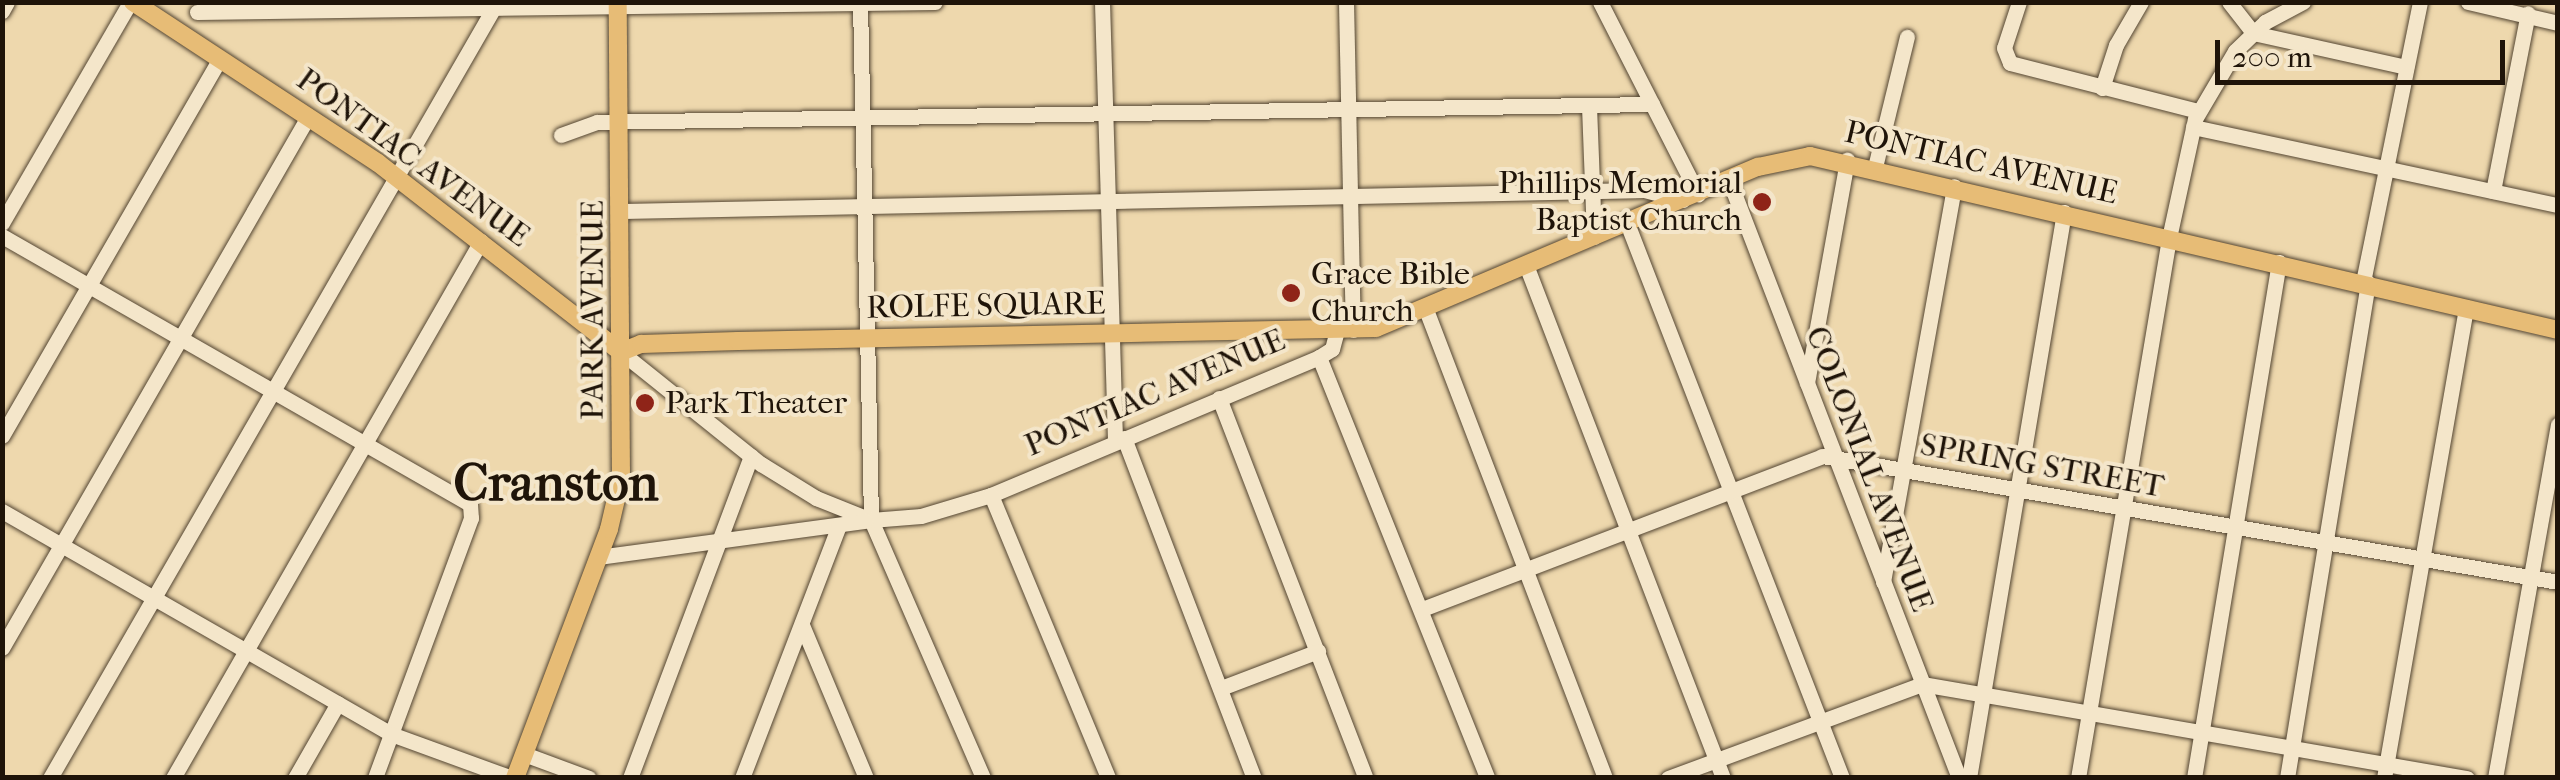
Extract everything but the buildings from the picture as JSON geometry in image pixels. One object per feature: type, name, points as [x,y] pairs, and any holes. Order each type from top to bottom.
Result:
[{"type":"main road","name":"PONTIAC AVENUE","points":[[131,2],[396,177],[621,352]]},
{"type":"main road","name":"PARK AVENUE","points":[[514,778],[598,557],[623,463],[618,6]]},
{"type":"main road","name":"PONTIAC AVENUE","points":[[1345,330],[1425,308],[1781,160],[1846,160],[2557,329]]},
{"type":"main road","name":"ROLFE SQUARE","points":[[621,352],[640,344],[1345,330]]},
{"type":"street","points":[[2,11],[8,2]]},
{"type":"street","points":[[2,223],[131,2]]},
{"type":"street","points":[[192,39],[197,7],[397,6],[492,10],[935,2]]},
{"type":"street","points":[[1102,2],[1110,200],[1110,334],[1119,440],[1254,778]]},
{"type":"street","points":[[1345,330],[1350,195],[1346,2]]},
{"type":"street","points":[[1600,2],[1652,104],[1690,197]]},
{"type":"street","points":[[2019,2],[2004,54],[2016,66],[2198,110]]},
{"type":"street","points":[[2102,88],[2116,44],[2141,2]]},
{"type":"street","points":[[2229,2],[2253,33],[2406,67]]},
{"type":"street","points":[[2078,778],[2168,238],[2198,110],[2224,65],[2253,33],[2303,2]]},
{"type":"street","points":[[2286,778],[2366,282],[2420,2]]},
{"type":"street","points":[[2468,2],[2558,22]]},
{"type":"street","points":[[860,3],[871,520],[983,778]]},
{"type":"street","points":[[50,778],[492,10]]},
{"type":"street","points":[[2493,191],[2528,14]]},
{"type":"street","points":[[1876,167],[1907,37]]},
{"type":"street","points":[[2,436],[220,59]]},
{"type":"street","points":[[560,134],[584,123],[1652,104]]},
{"type":"street","points":[[1588,106],[1594,237]]},
{"type":"street","points":[[2,648],[308,118]]},
{"type":"street","points":[[2193,128],[2558,205]]},
{"type":"street","points":[[1807,385],[1846,160]]},
{"type":"street","name":"COLONIAL AVENUE","points":[[1729,180],[1832,458],[1959,778]]},
{"type":"street","points":[[1882,582],[1954,186]]},
{"type":"street","points":[[622,211],[1591,191],[1654,191],[1690,197]]},
{"type":"street","points":[[1969,778],[2064,212]]},
{"type":"street","points":[[1627,223],[1842,778]]},
{"type":"street","points":[[2,236],[467,502],[472,512],[375,778]]},
{"type":"street","points":[[173,778],[481,241]]},
{"type":"street","points":[[2194,778],[2279,262]]},
{"type":"street","points":[[1526,265],[1723,778]]},
{"type":"street","points":[[2385,770],[2425,559],[2466,307]]},
{"type":"street","points":[[1425,308],[1605,778]]},
{"type":"street","name":"PONTIAC AVENUE","points":[[621,352],[751,456],[816,498],[871,520],[921,516],[991,495],[1319,357],[1332,349],[1345,330]]},
{"type":"street","points":[[1319,357],[1487,778]]},
{"type":"street","points":[[1219,398],[1366,778]]},
{"type":"street","points":[[2495,778],[2558,425]]},
{"type":"street","points":[[630,778],[751,456]]},
{"type":"street","name":"SPRING STREET","points":[[1422,609],[1822,456],[2558,582]]},
{"type":"street","points":[[991,495],[1108,778]]},
{"type":"street","points":[[2,511],[390,734],[514,778]]},
{"type":"street","points":[[598,557],[871,520]]},
{"type":"street","points":[[742,778],[839,525]]},
{"type":"street","points":[[802,625],[866,778]]},
{"type":"street","points":[[1221,688],[1318,651]]},
{"type":"street","points":[[1668,778],[1922,684],[2385,770],[2467,778]]},
{"type":"street","points":[[295,778],[338,704]]},
{"type":"street","points":[[524,754],[590,778]]},
{"type":"place","name":"Phillips Memorial Baptist Church","points":[[1762,202]]},
{"type":"place","name":"Grace Bible Church","points":[[1291,293]]},
{"type":"place","name":"Park Theater","points":[[645,403]]},
{"type":"district","name":"Cranston","points":[[556,484]]}]
